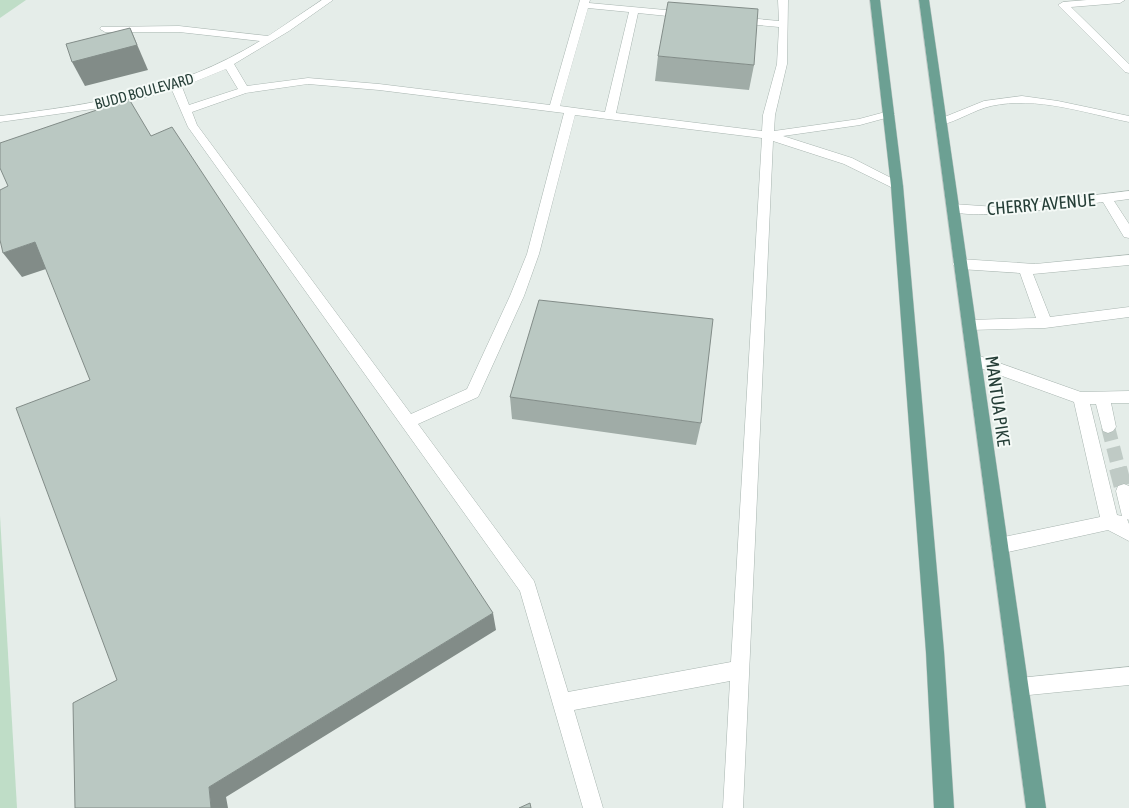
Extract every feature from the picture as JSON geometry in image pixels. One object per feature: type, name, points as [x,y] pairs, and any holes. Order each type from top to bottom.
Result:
[{"type":"main road","points":[[875,0],[897,186],[934,642],[944,808]]},
{"type":"main road","name":"MANTUA PIKE","points":[[924,0],[1036,808]]},
{"type":"street","points":[[733,808],[767,135],[769,115],[782,64],[783,0]]},
{"type":"street","points":[[1120,0],[1064,5],[1129,70]]},
{"type":"street","name":"BUDD BOULEVARD","points":[[0,119],[76,109],[129,99],[176,86],[228,63],[270,39],[325,2]]},
{"type":"street","points":[[554,109],[584,2],[634,10],[700,16]]},
{"type":"street","points":[[610,116],[634,10]]},
{"type":"street","points":[[728,19],[784,25]]},
{"type":"street","points":[[105,29],[179,29],[270,39]]},
{"type":"street","points":[[228,63],[244,90]]},
{"type":"street","points":[[186,110],[244,90],[308,81],[479,98],[767,135],[848,161],[897,186]]},
{"type":"street","points":[[176,86],[192,126],[528,587],[592,808]]},
{"type":"street","points":[[941,122],[988,104],[1010,100],[1039,101],[1129,119]]},
{"type":"street","points":[[408,422],[473,393],[517,296],[533,254],[570,111]]},
{"type":"street","points":[[767,135],[860,122],[889,114]]},
{"type":"street","name":"CHERRY AVENUE","points":[[953,208],[996,211],[1129,195]]},
{"type":"street","points":[[1106,198],[1129,234]]},
{"type":"street","points":[[960,264],[1026,269],[1129,260]]},
{"type":"street","points":[[1026,269],[1044,323]]},
{"type":"street","points":[[969,325],[1044,323],[1129,312]]},
{"type":"street","points":[[974,360],[1081,398],[1129,397]]},
{"type":"street","points":[[1102,397],[1108,427]]},
{"type":"street","points":[[1081,398],[1110,522],[1129,533]]},
{"type":"street","points":[[1124,491],[1129,513]]},
{"type":"street","points":[[999,546],[1110,522],[1129,523]]},
{"type":"street","points":[[562,703],[739,670]]},
{"type":"street","points":[[1019,688],[1129,676]]},
{"type":"green space","points":[[0,0],[26,0],[0,18]]},
{"type":"green space","points":[[0,516],[17,808],[0,808]]},
{"type":"building","points":[[668,2],[758,9],[754,65],[658,56]]},
{"type":"building","points":[[130,28],[137,45],[72,62],[66,44]]},
{"type":"building","points":[[129,99],[151,136],[172,127],[493,613],[209,787],[211,808],[75,808],[73,703],[117,680],[16,408],[90,380],[35,242],[3,253],[0,240],[0,190],[8,186],[0,168],[0,143]]},
{"type":"building","points":[[539,300],[713,319],[701,423],[510,397]]},
{"type":"building","points":[[530,803],[531,808],[519,808]]},
{"type":"tunnel","points":[[1108,427],[1119,470]]},
{"type":"tunnel","points":[[1118,468],[1124,491]]}]
